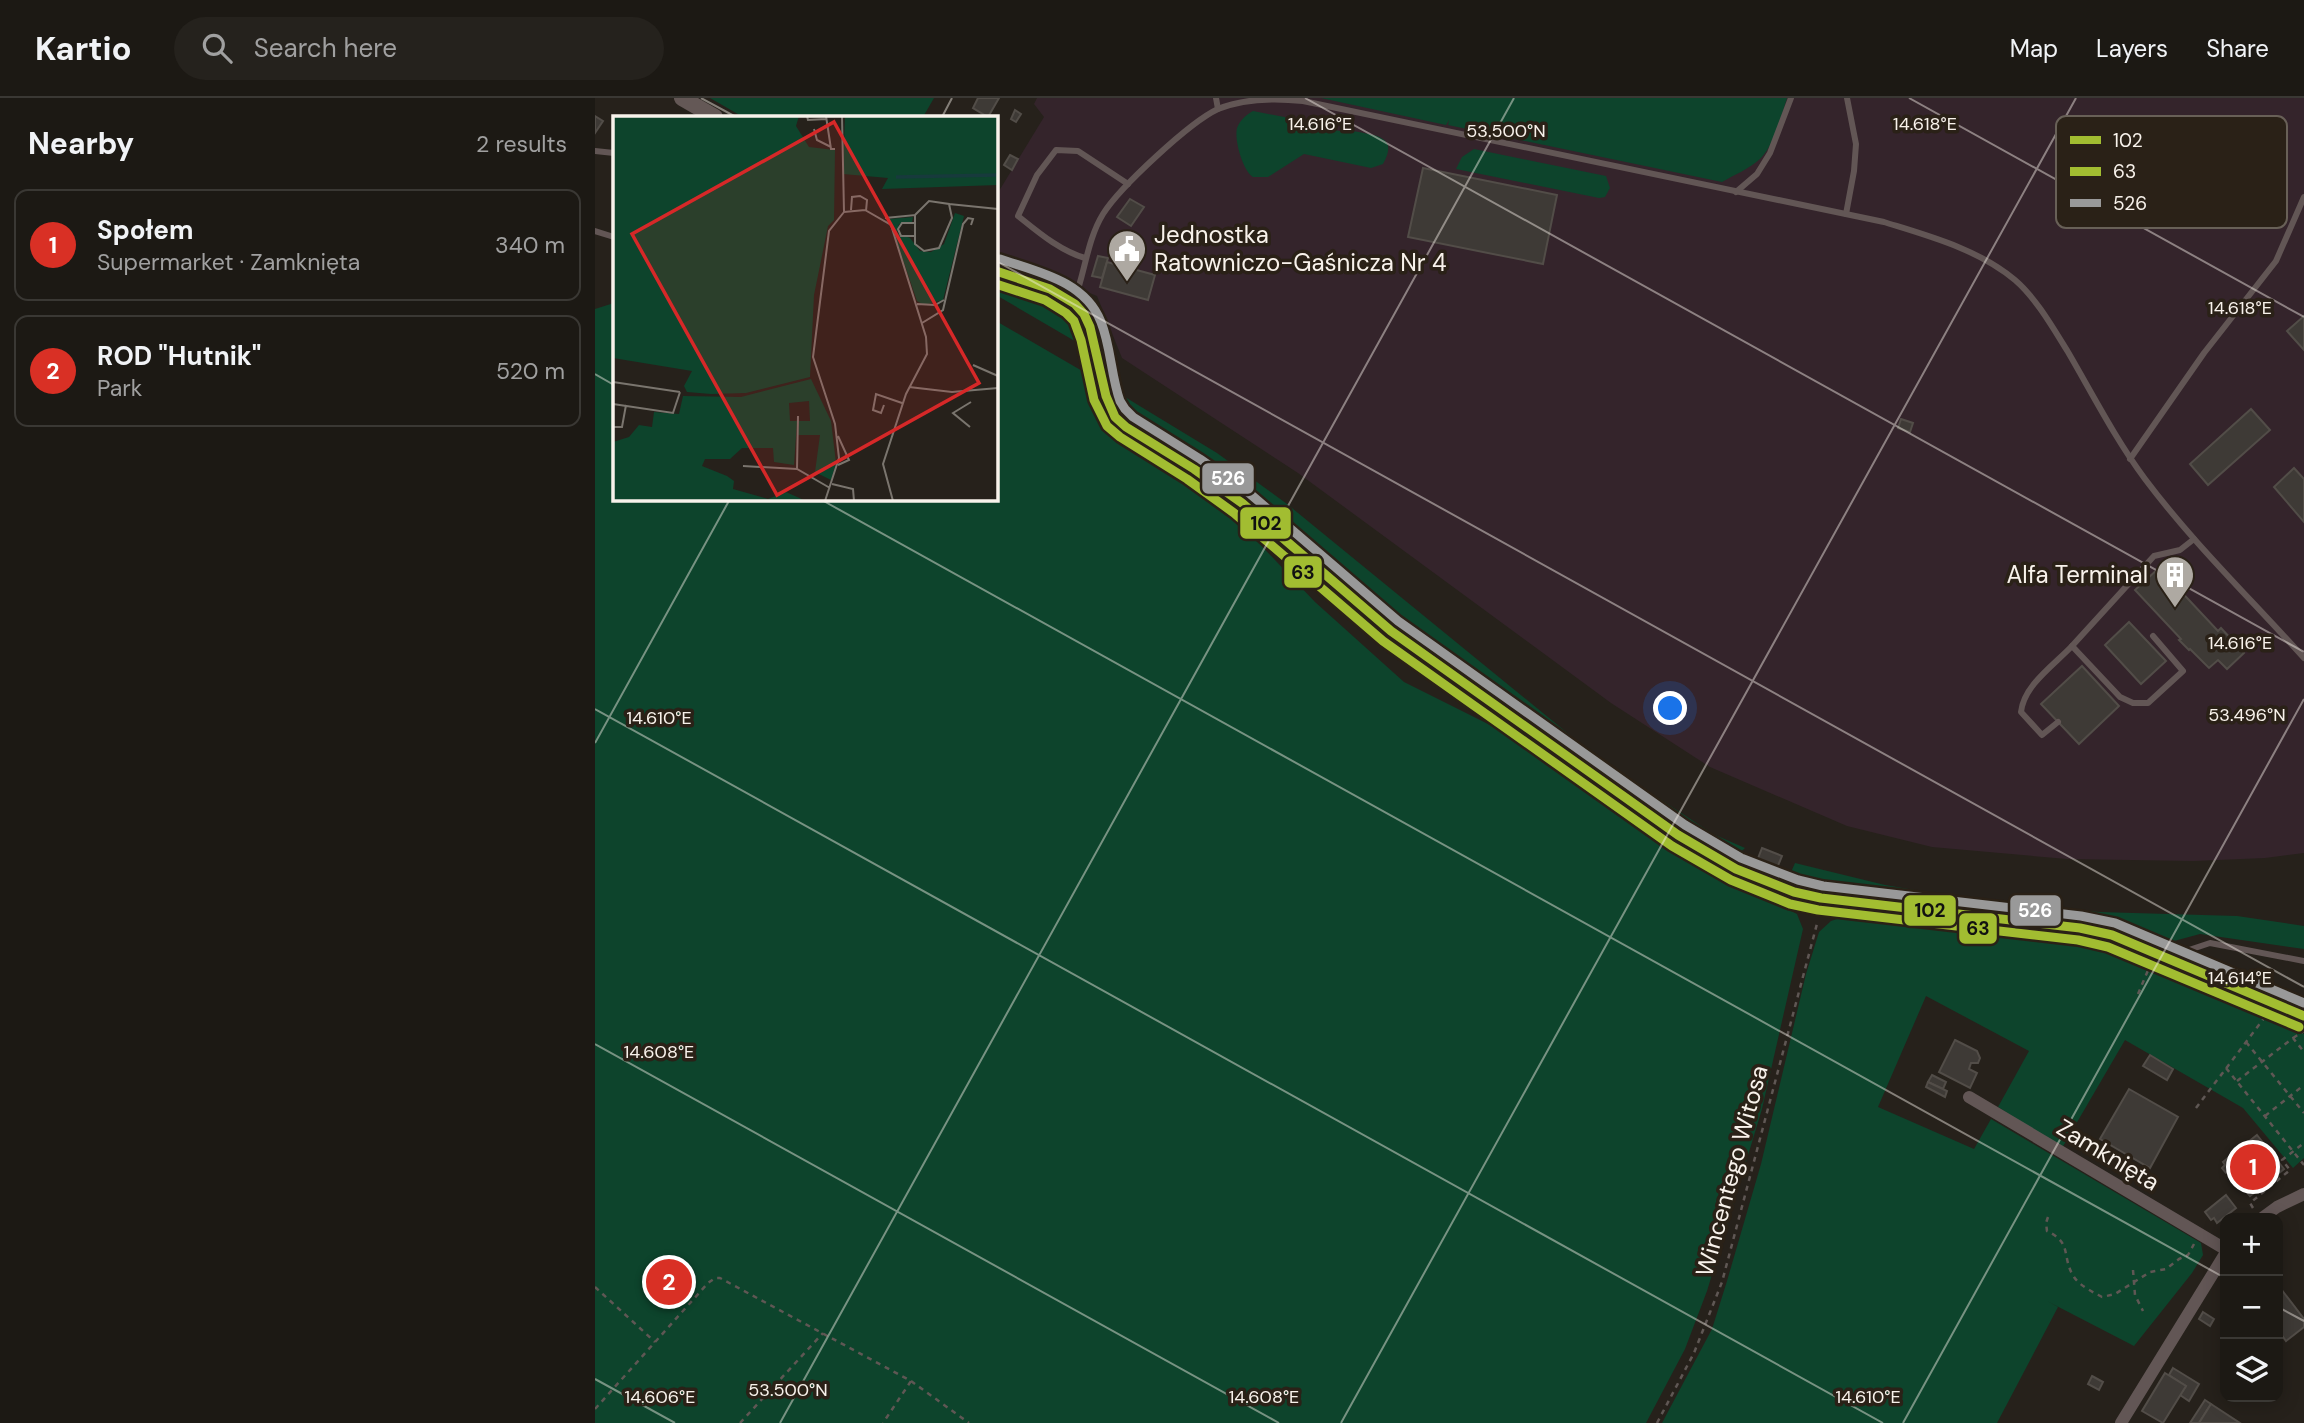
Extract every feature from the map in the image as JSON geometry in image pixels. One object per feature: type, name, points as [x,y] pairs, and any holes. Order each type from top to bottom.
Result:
[{"type":"street","points":[[682,98],[713,116]]},
{"type":"street","points":[[997,271],[1059,294],[1083,314],[1090,328],[1109,406],[1115,417],[1126,427],[1189,465],[1242,503],[1391,631],[1556,750],[1713,857],[1765,882],[1794,892],[2080,928],[2112,935],[2159,960],[2304,1016]]},
{"type":"street","name":"Zamknięta","points":[[1969,1097],[2199,1233],[2220,1248]]},
{"type":"street","points":[[2261,1213],[2304,1194]]},
{"type":"street","name":"Zamknięta","points":[[2121,1423],[2220,1260]]},
{"type":"lane","points":[[1216,98],[1218,109]]},
{"type":"lane","points":[[1736,191],[1757,174],[1770,153],[1791,98]]},
{"type":"lane","points":[[1846,214],[1856,144],[1847,98]]},
{"type":"lane","points":[[1073,303],[1081,282],[1085,258],[1103,215],[1128,184],[1183,134],[1218,109],[1240,102],[1266,99],[1304,102],[1884,222],[1930,236],[1989,262],[2016,281],[2049,321],[2130,459],[2194,539],[2304,658]]},
{"type":"lane","points":[[1085,258],[1076,256],[1046,238],[1018,216],[1037,175],[1056,150],[1078,151],[1128,184]]},
{"type":"lane","points":[[595,151],[613,153]]},
{"type":"lane","points":[[2130,459],[2204,353],[2276,261],[2304,197]]},
{"type":"lane","points":[[595,232],[613,237]]},
{"type":"lane","points":[[2058,722],[2042,735],[2021,712],[2022,700],[2029,690],[2154,556],[2180,550],[2194,539]]},
{"type":"lane","points":[[2072,646],[2120,697],[2133,703],[2148,703],[2183,671],[2153,636]]},
{"type":"lane","points":[[2159,960],[2210,943],[2304,961]]},
{"type":"path","name":"Wincentego Witosa","points":[[1657,1423],[1694,1353],[1721,1282],[1818,920]]},
{"type":"path","points":[[2138,994],[2159,960]]},
{"type":"path","points":[[2196,1108],[2269,1012]]},
{"type":"path","points":[[2237,1081],[2304,1031]]},
{"type":"path","points":[[2293,1038],[2304,1052]]},
{"type":"path","points":[[2246,1042],[2304,1113]]},
{"type":"path","points":[[2226,1068],[2304,1165]]},
{"type":"path","points":[[2265,1116],[2304,1085]]},
{"type":"path","points":[[2257,1213],[2250,1203],[2290,1170],[2282,1160],[2304,1143]]},
{"type":"path","points":[[2048,1217],[2047,1231],[2064,1243],[2070,1270],[2080,1283],[2105,1297],[2115,1294],[2150,1272],[2166,1269],[2188,1255],[2199,1233]]},
{"type":"path","points":[[2133,1270],[2136,1300],[2143,1311]]},
{"type":"path","points":[[595,1409],[715,1278],[732,1283],[911,1381],[969,1423]]},
{"type":"path","points":[[595,1287],[656,1342]]},
{"type":"path","points":[[740,1423],[823,1333]]},
{"type":"path","points":[[883,1423],[911,1381]]},
{"type":"shaded area","points":[[1037,98],[2304,98],[2304,853],[2265,858],[2194,861],[2067,859],[1932,847],[1847,826],[1710,767],[1611,703],[1298,473],[1122,358],[1097,296],[997,255],[997,194],[1044,117],[1034,104]]},
{"type":"green space","points":[[710,98],[934,98],[924,116],[741,116]]},
{"type":"green space","points":[[1321,98],[1787,98],[1765,153],[1751,166],[1722,182],[1448,125],[1449,120],[1446,125]]},
{"type":"green space","points":[[1253,111],[1305,121],[1304,124],[1376,136],[1385,141],[1388,152],[1383,164],[1371,168],[1304,154],[1268,177],[1253,177],[1243,162],[1236,133],[1242,120]]},
{"type":"green space","points":[[1474,149],[1606,176],[1610,188],[1605,197],[1599,198],[1456,169],[1462,157]]},
{"type":"green space","points":[[997,280],[1043,297],[1066,309],[1080,326],[1085,347],[997,296]]},
{"type":"green space","points":[[613,303],[613,500],[997,500],[997,322],[1084,372],[1100,419],[1232,515],[1315,602],[1404,682],[1514,737],[1623,816],[1713,873],[1797,914],[1803,929],[1762,1109],[1707,1291],[1685,1349],[1646,1423],[595,1423],[595,309]]},
{"type":"green space","points":[[1120,394],[1217,453],[1287,504],[1598,758],[1713,834],[1745,848],[1735,857],[1674,823],[1469,676],[1379,605],[1351,576],[1255,494],[1188,444],[1133,415]]},
{"type":"green space","points":[[1795,863],[1885,885],[1979,901],[2099,912],[2237,916],[2304,926],[2304,949],[2200,934],[2174,941],[2157,941],[2100,922],[1977,909],[1834,888],[1788,879]]},
{"type":"green space","points":[[1843,917],[1947,928],[1965,927],[2084,942],[2264,1014],[2304,1034],[2304,1158],[2293,1168],[2243,1108],[2125,1040],[2062,1148],[1998,1107],[2029,1051],[1926,996],[1878,1107],[1974,1149],[1991,1119],[2201,1243],[2203,1255],[2192,1273],[2134,1346],[2047,1301],[2058,1307],[1997,1423],[1662,1423],[1712,1329],[1761,1164],[1806,974],[1819,932],[1831,921]]},
{"type":"building","points":[[978,98],[999,98],[989,116],[973,108]]},
{"type":"building","points":[[1015,110],[1021,114],[1016,122],[1011,119]]},
{"type":"building","points":[[595,116],[603,121],[595,133]]},
{"type":"building","points":[[1010,155],[1018,159],[1012,170],[1004,165]]},
{"type":"building","points":[[1423,168],[1557,195],[1543,264],[1408,237]]},
{"type":"building","points":[[1130,199],[1144,207],[1131,226],[1117,217]]},
{"type":"building","points":[[1098,256],[1108,258],[1102,278],[1092,276]]},
{"type":"building","name":"Jednostka Ratowniczo-Gaśnicza Nr 4","points":[[1107,262],[1155,275],[1148,300],[1100,287]]},
{"type":"building","points":[[2304,316],[2304,350],[2287,331]]},
{"type":"building","points":[[2251,409],[2270,430],[2208,485],[2190,464]]},
{"type":"building","points":[[1901,419],[1913,423],[1910,432],[1898,428]]},
{"type":"building","points":[[2294,468],[2304,479],[2304,522],[2274,487]]},
{"type":"building","name":"Alfa Terminal","points":[[2159,568],[2218,631],[2221,628],[2244,653],[2227,669],[2218,660],[2209,668],[2179,640],[2181,639],[2135,590]]},
{"type":"building","points":[[2129,622],[2166,661],[2141,684],[2105,645]]},
{"type":"building","points":[[2082,666],[2119,706],[2079,744],[2041,704]]},
{"type":"building","points":[[1762,848],[1782,856],[1777,868],[1757,861]]},
{"type":"building","points":[[1955,1040],[1977,1051],[1980,1058],[1978,1063],[1971,1063],[1969,1069],[1977,1073],[1970,1088],[1939,1072]]},
{"type":"building","points":[[2150,1055],[2173,1069],[2167,1080],[2143,1066]]},
{"type":"building","points":[[1932,1075],[1946,1082],[1943,1089],[1928,1082]]},
{"type":"building","points":[[1928,1082],[1947,1091],[1945,1097],[1926,1087]]},
{"type":"building","points":[[2129,1089],[2178,1117],[2150,1168],[2100,1139]]},
{"type":"building","points":[[2257,1135],[2284,1169],[2250,1196],[2229,1171],[2226,1173],[2222,1168],[2225,1165],[2223,1162]]},
{"type":"building","points":[[2226,1195],[2236,1208],[2230,1213],[2220,1213],[2220,1221],[2217,1223],[2205,1212]]},
{"type":"building","points":[[2283,1292],[2304,1319],[2304,1327],[2286,1341],[2283,1337]]},
{"type":"building","points":[[2203,1312],[2214,1319],[2210,1326],[2199,1319]]},
{"type":"building","points":[[2173,1368],[2199,1384],[2189,1401],[2180,1395],[2186,1386],[2169,1375]]},
{"type":"building","points":[[2165,1373],[2186,1386],[2163,1423],[2142,1411]]},
{"type":"building","points":[[2092,1376],[2103,1382],[2099,1390],[2088,1384]]},
{"type":"building","points":[[2205,1400],[2211,1404],[2199,1423],[2190,1423]]},
{"type":"building","points":[[2211,1404],[2240,1423],[2199,1423]]},
{"type":"transit line","name":"526","points":[[1000,259],[1059,280],[1072,287],[1094,308],[1104,332],[1120,401],[1133,417],[1249,493],[1398,621],[1685,825],[1741,858],[1798,880],[1823,886],[2081,916],[2115,923],[2304,1003]]},
{"type":"transit line","name":"102","points":[[997,271],[1050,289],[1075,304],[1084,314],[1090,327],[1106,396],[1115,417],[1126,427],[1194,469],[1242,503],[1391,631],[1678,835],[1736,869],[1794,892],[1821,898],[2080,928],[2112,935],[2304,1016]]},
{"type":"transit line","name":"63","points":[[997,284],[1045,300],[1074,321],[1081,340],[1094,400],[1107,426],[1120,437],[1187,479],[1234,513],[1383,641],[1672,846],[1731,880],[1790,904],[1818,910],[2078,940],[2108,947],[2299,1027]]},
{"type":"place","name":"Jednostka Ratowniczo-Gaśnicza Nr 4","points":[[1127,283]]},
{"type":"place","name":"Alfa Terminal","points":[[2175,609]]},
{"type":"place","name":"Społem","points":[[2253,1167]]},
{"type":"place","name":"ROD \"Hutnik\"","points":[[669,1282]]}]
